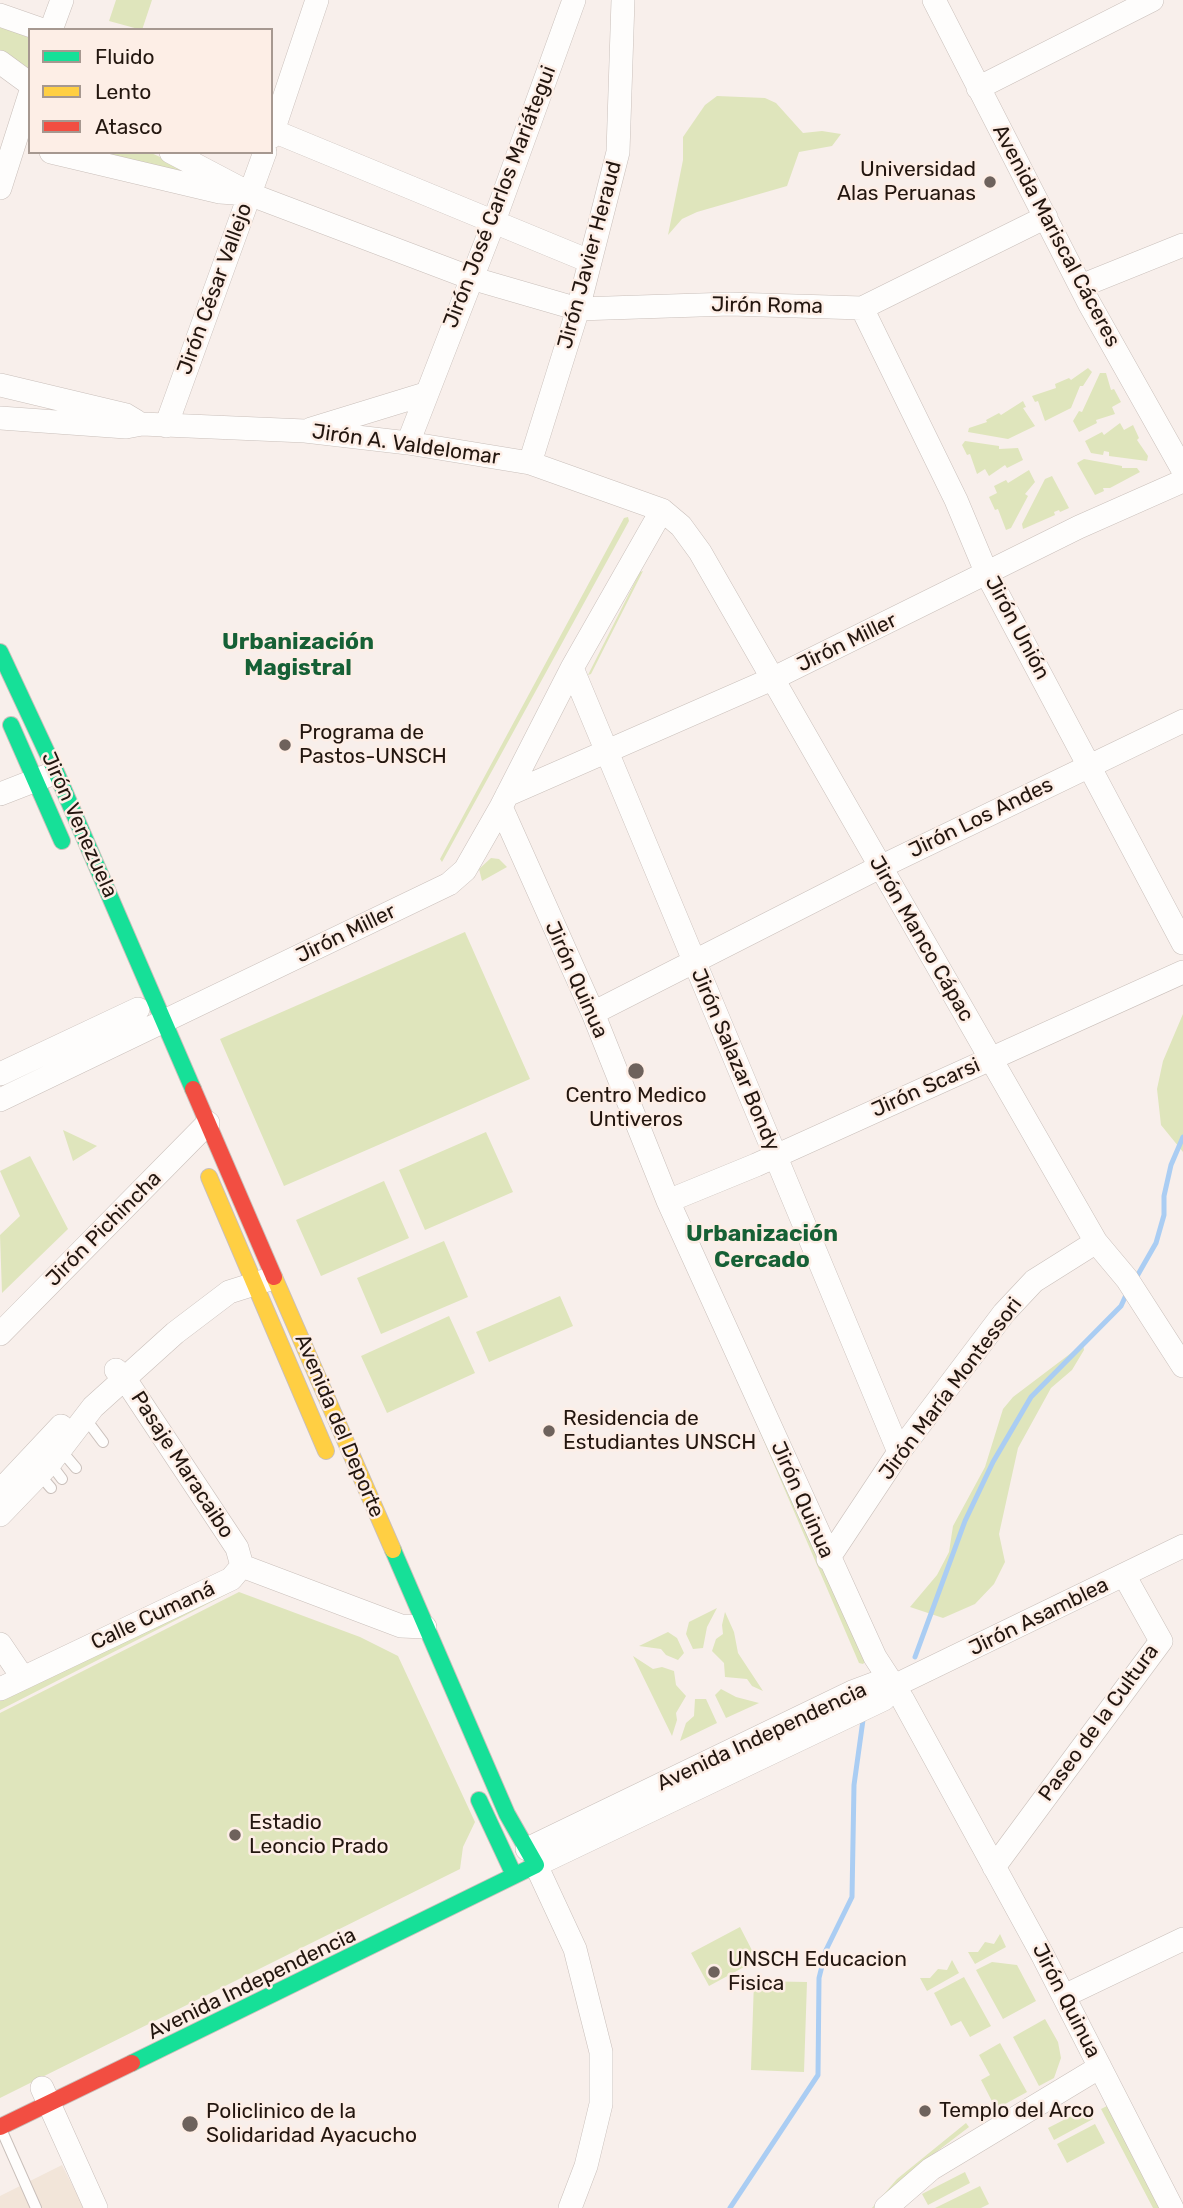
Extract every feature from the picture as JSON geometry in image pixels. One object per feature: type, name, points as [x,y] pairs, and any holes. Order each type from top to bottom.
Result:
[{"type":"street","points":[[52,28],[62,0]]},
{"type":"street","name":"Jirón César Vallejo","points":[[273,129],[317,0]]},
{"type":"street","name":"Jirón José Carlos Mariátegui","points":[[408,443],[493,224],[574,0]]},
{"type":"street","name":"Jirón Javier Heraud","points":[[530,463],[578,309],[618,152],[623,0]]},
{"type":"street","name":"Avenida Mariscal Cáceres","points":[[934,0],[1081,286],[1183,470]]},
{"type":"street","points":[[978,88],[1152,0]]},
{"type":"street","points":[[0,15],[37,28]]},
{"type":"street","points":[[0,62],[28,83]]},
{"type":"street","points":[[0,188],[28,101]]},
{"type":"street","points":[[273,139],[590,261]]},
{"type":"street","points":[[59,154],[220,192],[249,194]]},
{"type":"street","points":[[175,154],[249,194]]},
{"type":"street","name":"Jirón César Vallejo","points":[[166,426],[264,154]]},
{"type":"street","name":"Jirón Roma","points":[[249,194],[471,278],[578,309],[730,304],[862,308],[1046,217]]},
{"type":"street","points":[[1081,286],[1183,245]]},
{"type":"street","name":"Jirón Unión","points":[[862,308],[956,500],[987,574],[1183,943]]},
{"type":"street","name":"Jirón A. Valdelomar","points":[[0,385],[126,415],[142,425]]},
{"type":"street","points":[[305,431],[425,394]]},
{"type":"street","name":"Jirón A. Valdelomar","points":[[0,418],[126,427],[142,425],[305,431],[408,443],[530,463],[662,510]]},
{"type":"street","name":"Jirón Miller","points":[[154,1032],[449,884],[465,870],[504,801],[606,751],[772,679],[1079,527],[1183,481]]},
{"type":"street","points":[[504,801],[572,668],[662,510]]},
{"type":"street","name":"Jirón Manco Cápac","points":[[662,510],[681,526],[700,552],[989,1060],[1096,1242],[1127,1279],[1183,1366]]},
{"type":"street","name":"Jirón Venezuela","points":[[0,652],[46,777],[141,1002]]},
{"type":"street","name":"Jirón Salazar Bondy","points":[[572,668],[899,1452]]},
{"type":"street","name":"Jirón Venezuela","points":[[5,713],[46,777],[69,857]]},
{"type":"street","name":"Jirón Los Andes","points":[[593,1013],[692,961],[1090,764],[1183,721]]},
{"type":"street","points":[[0,794],[46,777]]},
{"type":"street","name":"Jirón Quinua","points":[[504,801],[525,867],[593,1013],[668,1201],[828,1559],[875,1657],[894,1686],[1064,1996],[1172,2208]]},
{"type":"street","points":[[479,842],[509,851],[525,867]]},
{"type":"street","name":"Jirón Scarsi","points":[[668,1201],[1183,972]]},
{"type":"street","points":[[0,1074],[141,1002]]},
{"type":"street","name":"Avenida del Deporte","points":[[141,1002],[198,1141],[261,1272],[411,1630],[532,1857]]},
{"type":"street","points":[[0,1100],[154,1032]]},
{"type":"street","name":"Avenida del Deporte","points":[[198,1141],[261,1272],[331,1462]]},
{"type":"street","name":"Jirón Pichincha","points":[[0,1335],[198,1141]]},
{"type":"street","name":"Jirón María Montessori","points":[[828,1559],[899,1452],[1004,1313],[1034,1282],[1096,1242]]},
{"type":"street","points":[[0,1491],[215,1283],[261,1272]]},
{"type":"street","points":[[0,1515],[52,1471],[85,1418],[120,1374]]},
{"type":"street","name":"Pasaje Maracaibo","points":[[120,1374],[237,1548],[242,1566]]},
{"type":"street","name":"Jirón Asamblea","points":[[894,1686],[1183,1546]]},
{"type":"street","points":[[242,1566],[411,1630]]},
{"type":"street","name":"Calle Cumaná","points":[[0,1689],[231,1579],[242,1566]]},
{"type":"street","name":"Paseo de la Cultura","points":[[994,1867],[1161,1642],[1124,1575]]},
{"type":"street","name":"Avenida del Deporte","points":[[391,1601],[411,1630]]},
{"type":"street","points":[[0,1644],[23,1678]]},
{"type":"street","name":"Avenida Independencia","points":[[499,1863],[532,1857],[852,1692],[876,1684],[894,1686]]},
{"type":"street","points":[[475,1790],[499,1863],[514,1875]]},
{"type":"street","points":[[532,1857],[575,1950],[601,2052],[601,2104],[586,2166],[570,2208]]},
{"type":"street","name":"Avenida Independencia","points":[[0,2127],[43,2092],[514,1875],[532,1857]]},
{"type":"street","points":[[1064,1996],[1183,1939]]},
{"type":"street","points":[[886,2208],[931,2169],[1100,2067]]},
{"type":"street","points":[[43,2092],[96,2208]]},
{"type":"lane","points":[[85,1418],[103,1442]]},
{"type":"lane","points":[[52,1471],[76,1468]]},
{"type":"lane","points":[[0,2127],[36,2208]]},
{"type":"shaded area","points":[[62,2165],[84,2208],[0,2208],[0,2196]]},
{"type":"green space","points":[[116,0],[152,0],[143,28],[109,21]]},
{"type":"green space","points":[[0,26],[28,37],[28,70],[0,52]]},
{"type":"green space","points":[[717,96],[765,98],[776,103],[803,133],[822,131],[841,134],[832,146],[799,152],[787,186],[697,212],[682,219],[668,235],[683,160],[683,137],[705,105]]},
{"type":"green space","points":[[103,154],[153,154],[222,185]]},
{"type":"green space","points":[[1088,368],[1092,372],[1083,386],[1080,386],[1071,408],[1045,421],[1038,401],[1035,402],[1032,396],[1056,388],[1055,384],[1069,378],[1071,380]]},
{"type":"green space","points":[[1100,373],[1106,373],[1111,390],[1114,389],[1121,402],[1112,407],[1115,414],[1096,420],[1097,423],[1079,432],[1073,421],[1079,411],[1082,412]]},
{"type":"green space","points":[[1023,401],[1026,407],[1023,408],[1035,426],[1008,439],[968,432],[969,428],[987,422],[986,420],[999,413],[1001,415]]},
{"type":"green space","points":[[1120,423],[1124,430],[1133,425],[1139,438],[1137,440],[1148,456],[1147,461],[1109,456],[1109,452],[1104,451],[1103,455],[1091,453],[1085,441],[1102,432],[1104,435]]},
{"type":"green space","points":[[965,441],[999,446],[999,449],[1018,448],[1023,460],[1007,468],[1005,465],[989,476],[985,469],[977,474],[970,454],[967,455],[962,445]]},
{"type":"green space","points":[[1084,459],[1122,468],[1137,468],[1140,472],[1110,488],[1103,488],[1104,491],[1095,495],[1077,463]]},
{"type":"green space","points":[[1029,470],[1035,482],[1025,494],[1028,496],[1011,528],[1006,530],[998,509],[995,510],[989,497],[997,493],[994,486],[1006,480],[1008,483]]},
{"type":"green space","points":[[1052,476],[1069,508],[1054,512],[1055,515],[1023,529],[1022,524],[1045,479]]},
{"type":"green space","points":[[628,517],[629,521],[442,862],[440,859],[624,518]]},
{"type":"green space","points":[[643,571],[591,674],[588,675],[640,572]]},
{"type":"green space","points":[[491,858],[499,859],[507,867],[482,881],[479,869]]},
{"type":"green space","points":[[528,891],[865,1662],[863,1664],[859,1663]]},
{"type":"green space","points":[[465,932],[530,1079],[284,1186],[220,1039]]},
{"type":"green space","points":[[1183,1014],[1183,1152],[1161,1125],[1157,1089],[1163,1061]]},
{"type":"green space","points":[[63,1130],[97,1146],[73,1161]]},
{"type":"green space","points":[[486,1132],[513,1192],[425,1230],[399,1170]]},
{"type":"green space","points":[[30,1156],[68,1229],[2,1293],[0,1235],[20,1216],[0,1171]]},
{"type":"green space","points":[[384,1181],[409,1238],[321,1276],[296,1220]]},
{"type":"green space","points":[[444,1241],[468,1297],[381,1334],[357,1278]]},
{"type":"green space","points":[[560,1296],[573,1326],[489,1362],[476,1332]]},
{"type":"green space","points":[[449,1316],[475,1373],[387,1413],[361,1356]]},
{"type":"green space","points":[[1083,1344],[1084,1350],[1072,1370],[1051,1388],[1018,1448],[999,1534],[1005,1562],[994,1584],[975,1604],[943,1618],[910,1607],[937,1575],[949,1552],[953,1526],[985,1467],[1003,1409],[1013,1397]]},
{"type":"green space","points":[[232,1590],[231,1592],[0,1710],[0,1699]]},
{"type":"green space","name":"Estadio Leoncio Prado","points":[[239,1592],[360,1637],[398,1656],[475,1822],[463,1847],[460,1869],[0,2098],[0,1713]]},
{"type":"green space","points":[[717,1608],[707,1627],[703,1648],[693,1649],[686,1634],[689,1622]]},
{"type":"green space","points":[[725,1612],[734,1632],[738,1653],[763,1691],[752,1686],[747,1679],[725,1677],[724,1663],[712,1651],[716,1639],[723,1634]]},
{"type":"green space","points":[[668,1632],[677,1638],[684,1653],[678,1660],[666,1655],[661,1649],[639,1646]]},
{"type":"green space","points":[[633,1656],[653,1669],[662,1667],[674,1671],[676,1685],[686,1696],[676,1713],[677,1720],[672,1736]]},
{"type":"green space","points":[[721,1689],[736,1697],[759,1703],[726,1718],[715,1695]]},
{"type":"green space","points":[[695,1699],[706,1699],[717,1723],[680,1741],[686,1723],[694,1716]]},
{"type":"green space","points":[[740,1927],[757,1960],[709,1986],[691,1953]]},
{"type":"green space","points":[[1000,1934],[1006,1947],[975,1964],[968,1952],[978,1952],[985,1942],[994,1944]]},
{"type":"green space","points":[[952,1960],[959,1973],[927,1991],[920,1978],[930,1978],[938,1969],[947,1970]]},
{"type":"green space","points":[[992,1962],[1017,1965],[1036,2001],[1003,2019],[976,1970]]},
{"type":"green space","points":[[964,1977],[991,2026],[970,2037],[961,2021],[951,2026],[934,1993]]},
{"type":"green space","points":[[754,1981],[807,1982],[804,2072],[751,2070]]},
{"type":"green space","points":[[1045,2019],[1058,2042],[1061,2058],[1054,2078],[1039,2086],[1013,2037]]},
{"type":"green space","points":[[1000,2043],[1027,2092],[996,2109],[981,2080],[990,2075],[979,2055]]},
{"type":"green space","points":[[1107,2106],[1160,2208],[1153,2208],[1101,2109]]},
{"type":"green space","points":[[1087,2108],[1093,2119],[1054,2140],[1048,2128]]},
{"type":"green space","points":[[966,2123],[969,2127],[931,2156],[878,2208],[872,2208],[897,2179]]},
{"type":"green space","points":[[1095,2124],[1105,2143],[1067,2163],[1057,2144]]},
{"type":"green space","points":[[965,2172],[970,2183],[928,2205],[922,2194]]},
{"type":"green space","points":[[980,2186],[989,2204],[981,2208],[935,2208]]},
{"type":"waterway","points":[[1136,1278],[1156,1243],[1164,1215],[1164,1196],[1171,1165],[1183,1137]]},
{"type":"waterway","points":[[915,1657],[965,1521],[993,1462],[1031,1397],[1121,1306],[1127,1293]]},
{"type":"waterway","points":[[730,2208],[818,2075],[819,1978],[826,1950],[852,1897],[854,1785],[863,1720]]},
{"type":"traffic: fast","points":[[0,652],[56,772],[193,1089]]},
{"type":"traffic: fast","points":[[11,725],[62,841]]},
{"type":"traffic: fast","points":[[132,2063],[536,1865],[507,1814],[393,1550]]},
{"type":"traffic: fast","points":[[479,1800],[514,1875]]},
{"type":"traffic: slow","points":[[209,1177],[326,1451]]},
{"type":"traffic: slow","points":[[274,1277],[393,1550]]},
{"type":"traffic: jam","points":[[193,1089],[274,1277]]},
{"type":"traffic: jam","points":[[0,2127],[132,2063]]},
{"type":"place","name":"Universidad Alas Peruanas","points":[[990,182]]},
{"type":"place","name":"Programa de Pastos-UNSCH","points":[[285,745]]},
{"type":"place","name":"Centro Medico Untiveros","points":[[636,1071]]},
{"type":"place","name":"Residencia de Estudiantes UNSCH","points":[[549,1431]]},
{"type":"place","name":"Estadio Leoncio Prado","points":[[235,1835]]},
{"type":"place","name":"UNSCH Educacion Fisica","points":[[714,1972]]},
{"type":"place","name":"Templo del Arco","points":[[925,2111]]},
{"type":"place","name":"Policlinico de la Solidaridad Ayacucho","points":[[190,2124]]},
{"type":"district","name":"Urbanización Magistral","points":[[298,655]]},
{"type":"district","name":"Urbanización Cercado","points":[[762,1247]]}]
